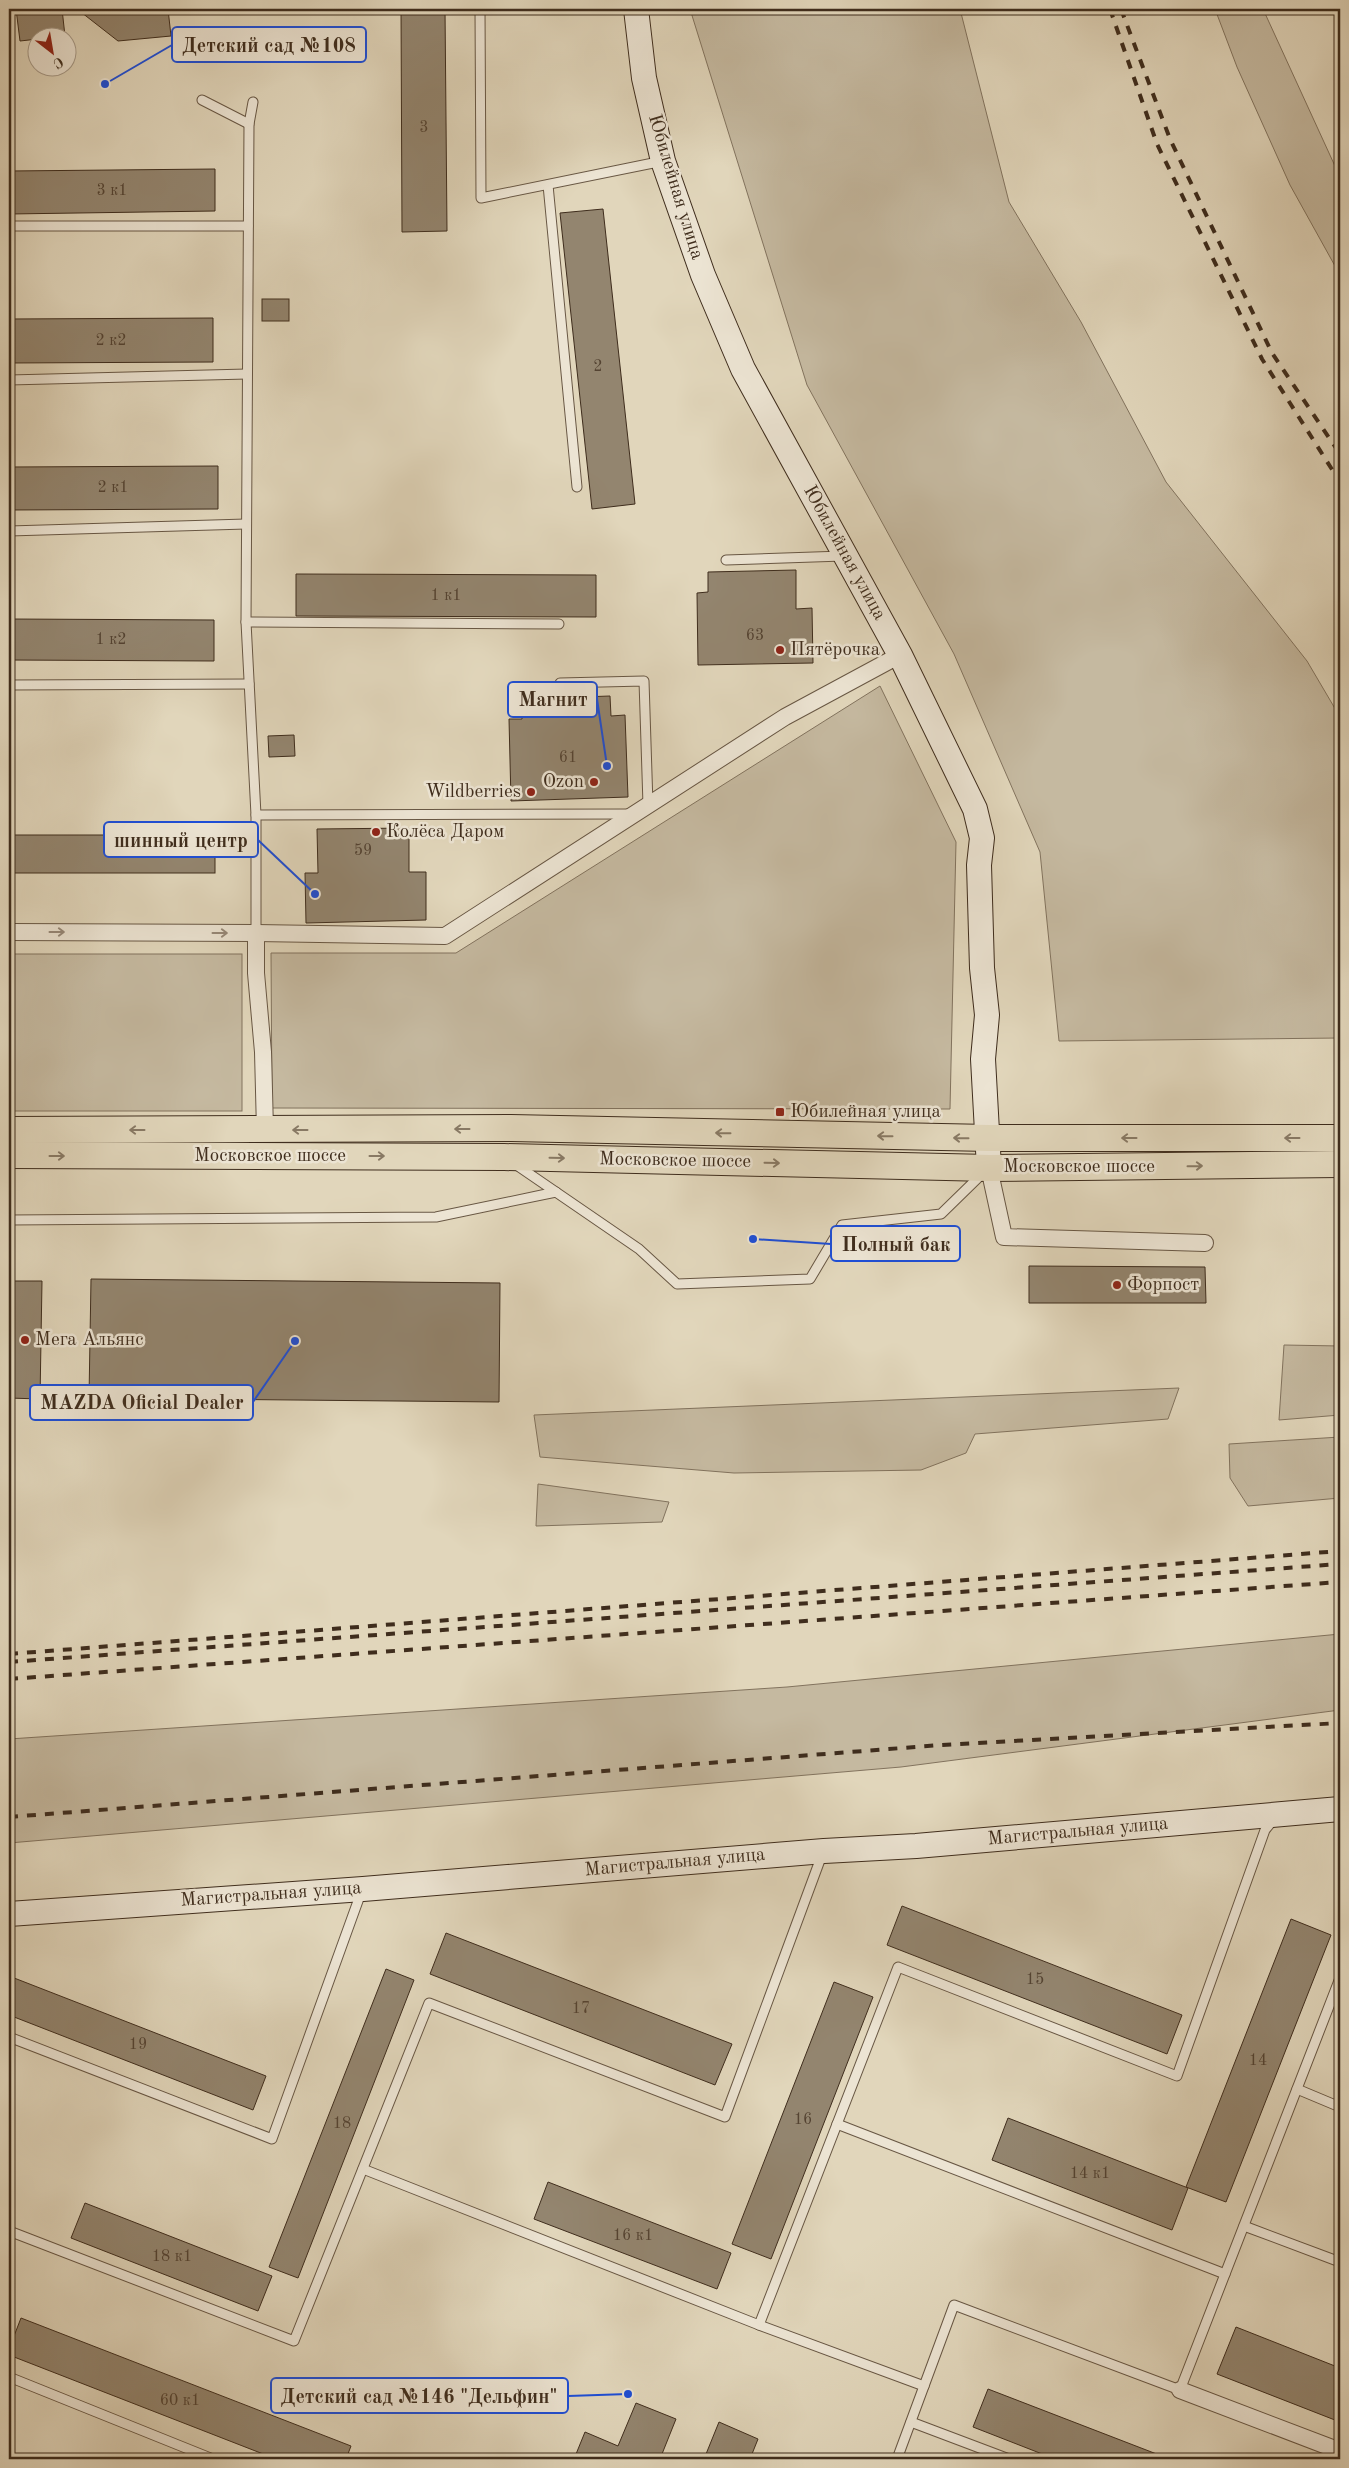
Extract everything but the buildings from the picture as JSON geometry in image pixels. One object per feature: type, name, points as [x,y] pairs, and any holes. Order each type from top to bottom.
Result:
[{"type":"main road","name":"Московское шоссе","points":[[9,1130],[511,1128],[989,1138],[1340,1138]]},
{"type":"main road","name":"Московское шоссе","points":[[9,1156],[504,1157],[989,1168],[1340,1164]]},
{"type":"street","name":"Юбилейная улица","points":[[636,9],[644,78],[663,160],[702,275],[742,369],[900,655],[975,809],[982,838],[979,865],[982,968],[987,1015],[983,1059],[989,1138],[989,1168]]},
{"type":"street","points":[[9,932],[445,936],[785,717],[900,655]]},
{"type":"street","points":[[256,933],[256,974],[263,1052],[265,1130]]},
{"type":"street","points":[[989,1168],[1004,1237],[1205,1243]]},
{"type":"street","name":"Магистральная улица","points":[[9,1914],[824,1851],[916,1846],[1340,1809]]},
{"type":"street","points":[[1180,2390],[1340,2451]]},
{"type":"lane","points":[[480,9],[481,198],[663,160]]},
{"type":"lane","points":[[202,100],[249,124]]},
{"type":"lane","points":[[253,102],[249,124],[246,622],[256,815],[256,933]]},
{"type":"lane","points":[[548,185],[577,487]]},
{"type":"lane","points":[[9,226],[248,226]]},
{"type":"lane","points":[[9,380],[247,374]]},
{"type":"lane","points":[[9,532],[246,524]]},
{"type":"lane","points":[[726,560],[844,556]]},
{"type":"lane","points":[[246,622],[559,624]]},
{"type":"lane","points":[[256,815],[641,810],[644,681],[560,683]]},
{"type":"lane","points":[[9,685],[249,684]]},
{"type":"lane","points":[[504,1157],[639,1249],[677,1284],[810,1278],[842,1225],[940,1214],[989,1168]]},
{"type":"lane","points":[[9,1220],[436,1217],[556,1192]]},
{"type":"lane","points":[[759,2325],[898,1967],[1177,2076],[1265,1830],[1277,1814]]},
{"type":"lane","points":[[9,2231],[294,2342],[429,2004],[725,2117],[824,1851]]},
{"type":"lane","points":[[9,2037],[272,2140],[363,1888]]},
{"type":"lane","points":[[897,2459],[954,2304],[1180,2390],[1340,1978]]},
{"type":"lane","points":[[1297,2089],[1340,2107]]},
{"type":"lane","points":[[837,2124],[1225,2274]]},
{"type":"lane","points":[[363,2169],[759,2325],[924,2386]]},
{"type":"lane","points":[[1244,2226],[1340,2262]]},
{"type":"lane","points":[[9,2377],[213,2459]]},
{"type":"lane","points":[[911,2422],[1009,2459]]},
{"type":"shaded area","points":[[690,9],[960,9],[1009,202],[1081,322],[1166,482],[1307,661],[1340,717],[1340,1038],[1059,1041],[1040,852],[954,654],[807,385]]},
{"type":"shaded area","points":[[1215,9],[1263,9],[1340,177],[1340,275],[1290,185],[1237,67]]},
{"type":"shaded area","points":[[880,686],[956,842],[950,1109],[272,1108],[271,953],[456,953]]},
{"type":"shaded area","points":[[9,954],[242,954],[242,1111],[9,1111]]},
{"type":"shaded area","points":[[1284,1345],[1340,1346],[1340,1415],[1279,1420]]},
{"type":"shaded area","points":[[1179,1388],[1168,1419],[975,1434],[966,1453],[921,1470],[734,1473],[540,1457],[534,1415]]},
{"type":"shaded area","points":[[1340,1437],[1340,1498],[1248,1506],[1230,1478],[1229,1444]]},
{"type":"shaded area","points":[[538,1484],[669,1502],[662,1522],[536,1526]]},
{"type":"shaded area","points":[[1340,1634],[1340,1710],[901,1767],[9,1843],[9,1739],[787,1687]]},
{"type":"railway","points":[[1110,9],[1157,144],[1262,359],[1340,482]]},
{"type":"railway","points":[[1121,9],[1170,139],[1272,353],[1340,454]]},
{"type":"railway","points":[[9,1654],[1340,1551]]},
{"type":"railway","points":[[9,1662],[1340,1564]]},
{"type":"railway","points":[[9,1679],[1340,1582]]},
{"type":"railway","points":[[9,1817],[941,1745],[1340,1723]]},
{"type":"place","name":"Детский сад №108","points":[[105,84]]},
{"type":"place","name":"Пятёрочка","points":[[780,650]]},
{"type":"place","name":"Магнит","points":[[607,766]]},
{"type":"place","name":"Ozon","points":[[594,782]]},
{"type":"place","name":"Wildberries","points":[[531,792]]},
{"type":"place","name":"Колёса Даром","points":[[376,832]]},
{"type":"place","name":"шинный центр","points":[[315,894]]},
{"type":"place","name":"Юбилейная улица","points":[[780,1112]]},
{"type":"place","name":"Полный бак","points":[[753,1239]]},
{"type":"place","name":"Форпост","points":[[1117,1285]]},
{"type":"place","name":"Мега Альянс","points":[[25,1340]]},
{"type":"place","name":"MAZDA Oficial Dealer","points":[[295,1341]]},
{"type":"place","name":"Детский сад №146 \"Дельфин\"","points":[[628,2394]]}]
